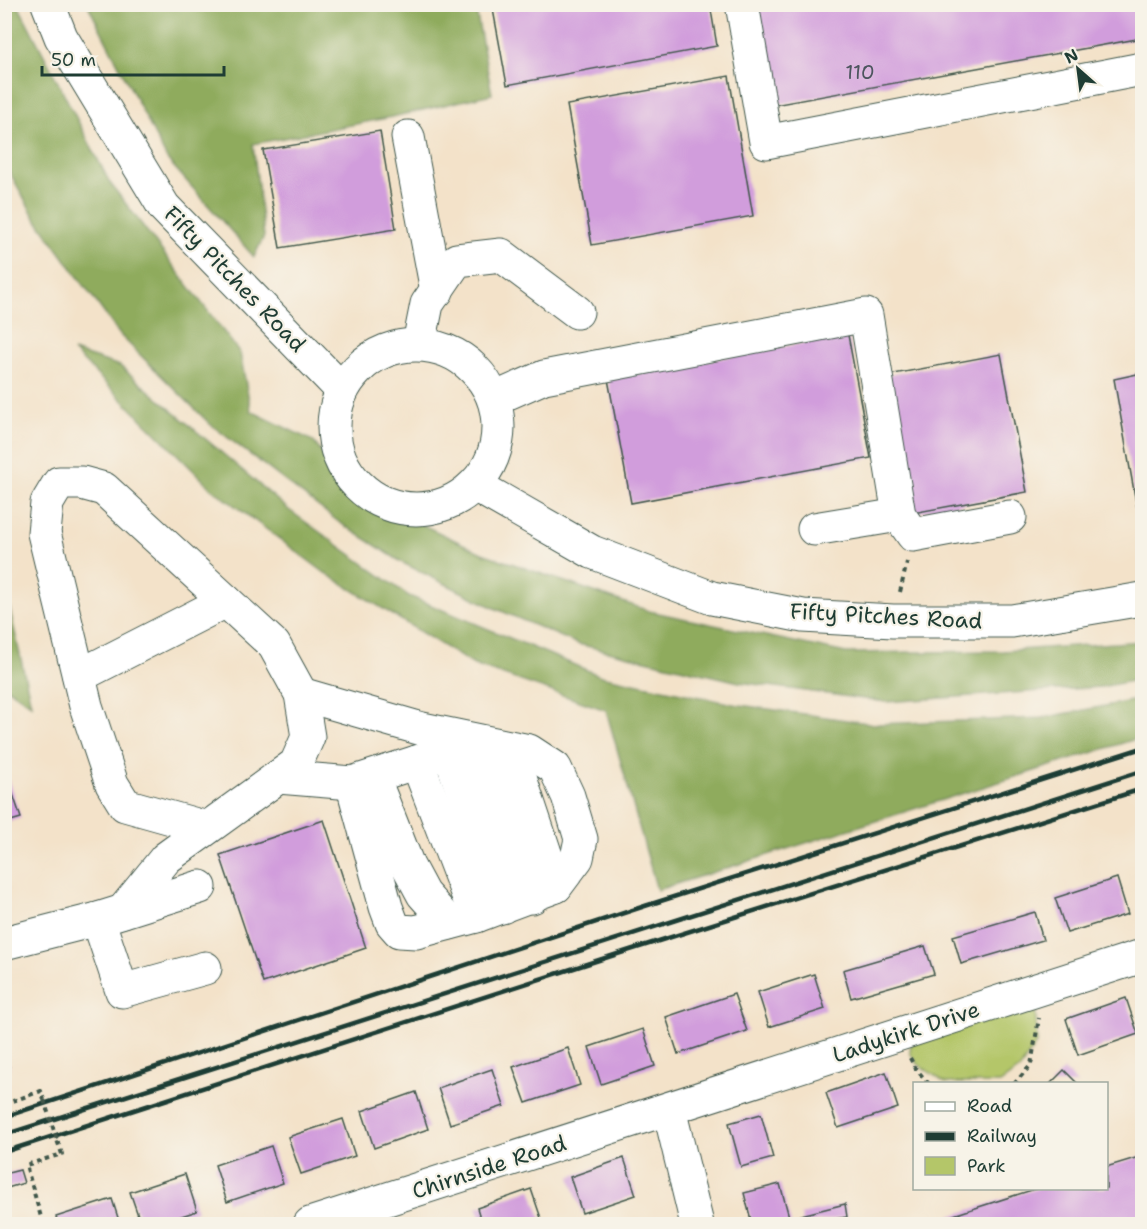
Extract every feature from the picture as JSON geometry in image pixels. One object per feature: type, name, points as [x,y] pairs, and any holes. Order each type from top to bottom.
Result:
[{"type":"street","name":"Fifty Pitches Road","points":[[48,4],[62,37],[165,207],[342,390]]},
{"type":"street","points":[[742,4],[766,142],[1143,69]]},
{"type":"street","points":[[408,137],[437,291]]},
{"type":"street","points":[[419,344],[427,304],[458,260],[501,255],[577,312]]},
{"type":"street","points":[[494,399],[544,377],[866,315],[906,525]]},
{"type":"street","points":[[419,344],[459,356],[480,374],[494,399],[499,427],[492,460],[475,485],[451,502],[431,508],[403,508],[379,501],[356,484],[346,471],[333,432],[337,404],[342,390],[359,367],[374,355],[401,345],[419,344]]},
{"type":"street","points":[[110,915],[166,858],[296,764],[308,737],[301,694],[274,645],[104,489],[82,483],[59,483],[47,503],[44,533],[79,676],[112,784],[125,805],[207,828]]},
{"type":"street","name":"Fifty Pitches Road","points":[[475,485],[592,552],[712,598],[803,616],[893,621],[1012,621],[1143,599]]},
{"type":"street","points":[[814,529],[1010,517]]},
{"type":"street","points":[[79,676],[226,600]]},
{"type":"street","points":[[301,694],[480,747],[529,752],[555,768],[568,796],[580,839],[577,858],[503,906],[416,932],[399,931],[392,923],[362,780]]},
{"type":"street","points":[[278,777],[362,780],[417,762],[480,747]]},
{"type":"street","points":[[480,747],[503,906]]},
{"type":"street","points":[[417,762],[503,906]]},
{"type":"street","points":[[362,780],[423,894],[503,906]]},
{"type":"street","points":[[4,943],[110,915],[200,887]]},
{"type":"street","points":[[110,915],[122,991],[205,968]]},
{"type":"street","name":"Ladykirk Drive","points":[[669,1109],[1143,956]]},
{"type":"street","points":[[669,1109],[697,1224]]},
{"type":"street","name":"Chirnside Road","points":[[314,1224],[669,1109]]},
{"type":"path","points":[[893,621],[906,525]]},
{"type":"path","points":[[1015,1082],[1032,1065],[1039,1017],[1035,991]]},
{"type":"path","points":[[4,1104],[41,1091],[62,1154],[26,1165],[43,1224]]},
{"type":"green space","points":[[4,5],[18,5],[110,183],[240,353],[251,411],[313,441],[357,499],[423,525],[482,553],[649,611],[846,653],[1003,651],[1142,641],[1142,679],[1101,687],[886,702],[739,682],[578,644],[492,607],[403,563],[340,523],[210,424],[120,335],[34,216],[5,164]]},
{"type":"green space","points":[[88,5],[475,5],[492,94],[392,117],[253,144],[264,236],[254,257],[167,159]]},
{"type":"green space","points":[[73,351],[120,366],[289,510],[409,596],[601,676],[733,704],[875,724],[1042,718],[1142,699],[1142,737],[657,890],[606,710],[474,665],[325,573],[211,488]]},
{"type":"green space","points":[[5,588],[31,704],[5,687]]},
{"type":"green space","points":[[1035,1002],[1037,1042],[1020,1069],[1001,1082],[944,1082],[918,1064],[910,1053],[911,1043]]},
{"type":"building","points":[[492,4],[710,4],[717,46],[507,85]]},
{"type":"building","points":[[751,4],[1142,4],[1142,38],[769,106]]},
{"type":"building","points":[[729,76],[753,216],[592,245],[567,105]]},
{"type":"building","points":[[380,131],[396,229],[280,248],[263,150]]},
{"type":"building","points":[[848,335],[871,458],[631,503],[608,379]]},
{"type":"building","points":[[1001,354],[1027,492],[913,513],[888,375]]},
{"type":"building","points":[[1142,373],[1142,507],[1137,508],[1114,379]]},
{"type":"building","points":[[4,768],[21,818],[4,823]]},
{"type":"building","points":[[324,820],[366,948],[263,983],[220,855]]},
{"type":"building","points":[[1117,878],[1128,914],[1067,933],[1055,898]]},
{"type":"building","points":[[1035,912],[1043,940],[961,964],[953,936]]},
{"type":"building","points":[[925,946],[934,974],[851,998],[843,970]]},
{"type":"building","points":[[814,974],[825,1009],[769,1027],[758,992]]},
{"type":"building","points":[[734,994],[747,1031],[678,1054],[666,1017]]},
{"type":"building","points":[[1126,998],[1138,1034],[1078,1055],[1066,1019]]},
{"type":"building","points":[[643,1029],[655,1066],[601,1084],[589,1047]]},
{"type":"building","points":[[568,1048],[580,1085],[526,1103],[513,1067]]},
{"type":"building","points":[[4,1051],[10,1068],[4,1070]]},
{"type":"building","points":[[492,1069],[504,1106],[450,1124],[438,1088]]},
{"type":"building","points":[[1064,1070],[1076,1082],[1052,1082]]},
{"type":"building","points":[[886,1072],[898,1108],[838,1128],[826,1093]]},
{"type":"building","points":[[416,1092],[428,1129],[374,1148],[362,1111]]},
{"type":"building","points":[[761,1114],[773,1158],[741,1167],[729,1123]]},
{"type":"building","points":[[343,1119],[355,1156],[301,1174],[288,1137]]},
{"type":"building","points":[[271,1146],[283,1183],[227,1202],[215,1165]]},
{"type":"building","points":[[1142,1156],[1142,1224],[942,1224],[941,1219],[1032,1190],[1108,1190],[1108,1166]]},
{"type":"building","points":[[624,1158],[636,1195],[582,1213],[570,1177]]},
{"type":"building","points":[[20,1170],[24,1183],[4,1189],[4,1174]]},
{"type":"building","points":[[185,1174],[197,1211],[157,1224],[141,1224],[130,1192]]},
{"type":"building","points":[[780,1184],[791,1224],[752,1224],[744,1193]]},
{"type":"building","points":[[531,1189],[543,1224],[482,1224],[477,1208]]},
{"type":"building","points":[[112,1199],[120,1224],[58,1224],[56,1217]]},
{"type":"building","points":[[845,1204],[847,1217],[803,1224],[801,1215]]},
{"type":"railway","points":[[4,1117],[645,906],[1142,748]]},
{"type":"railway","points":[[4,1135],[1142,771]]},
{"type":"railway","points":[[4,1152],[630,950],[1142,789]]}]
